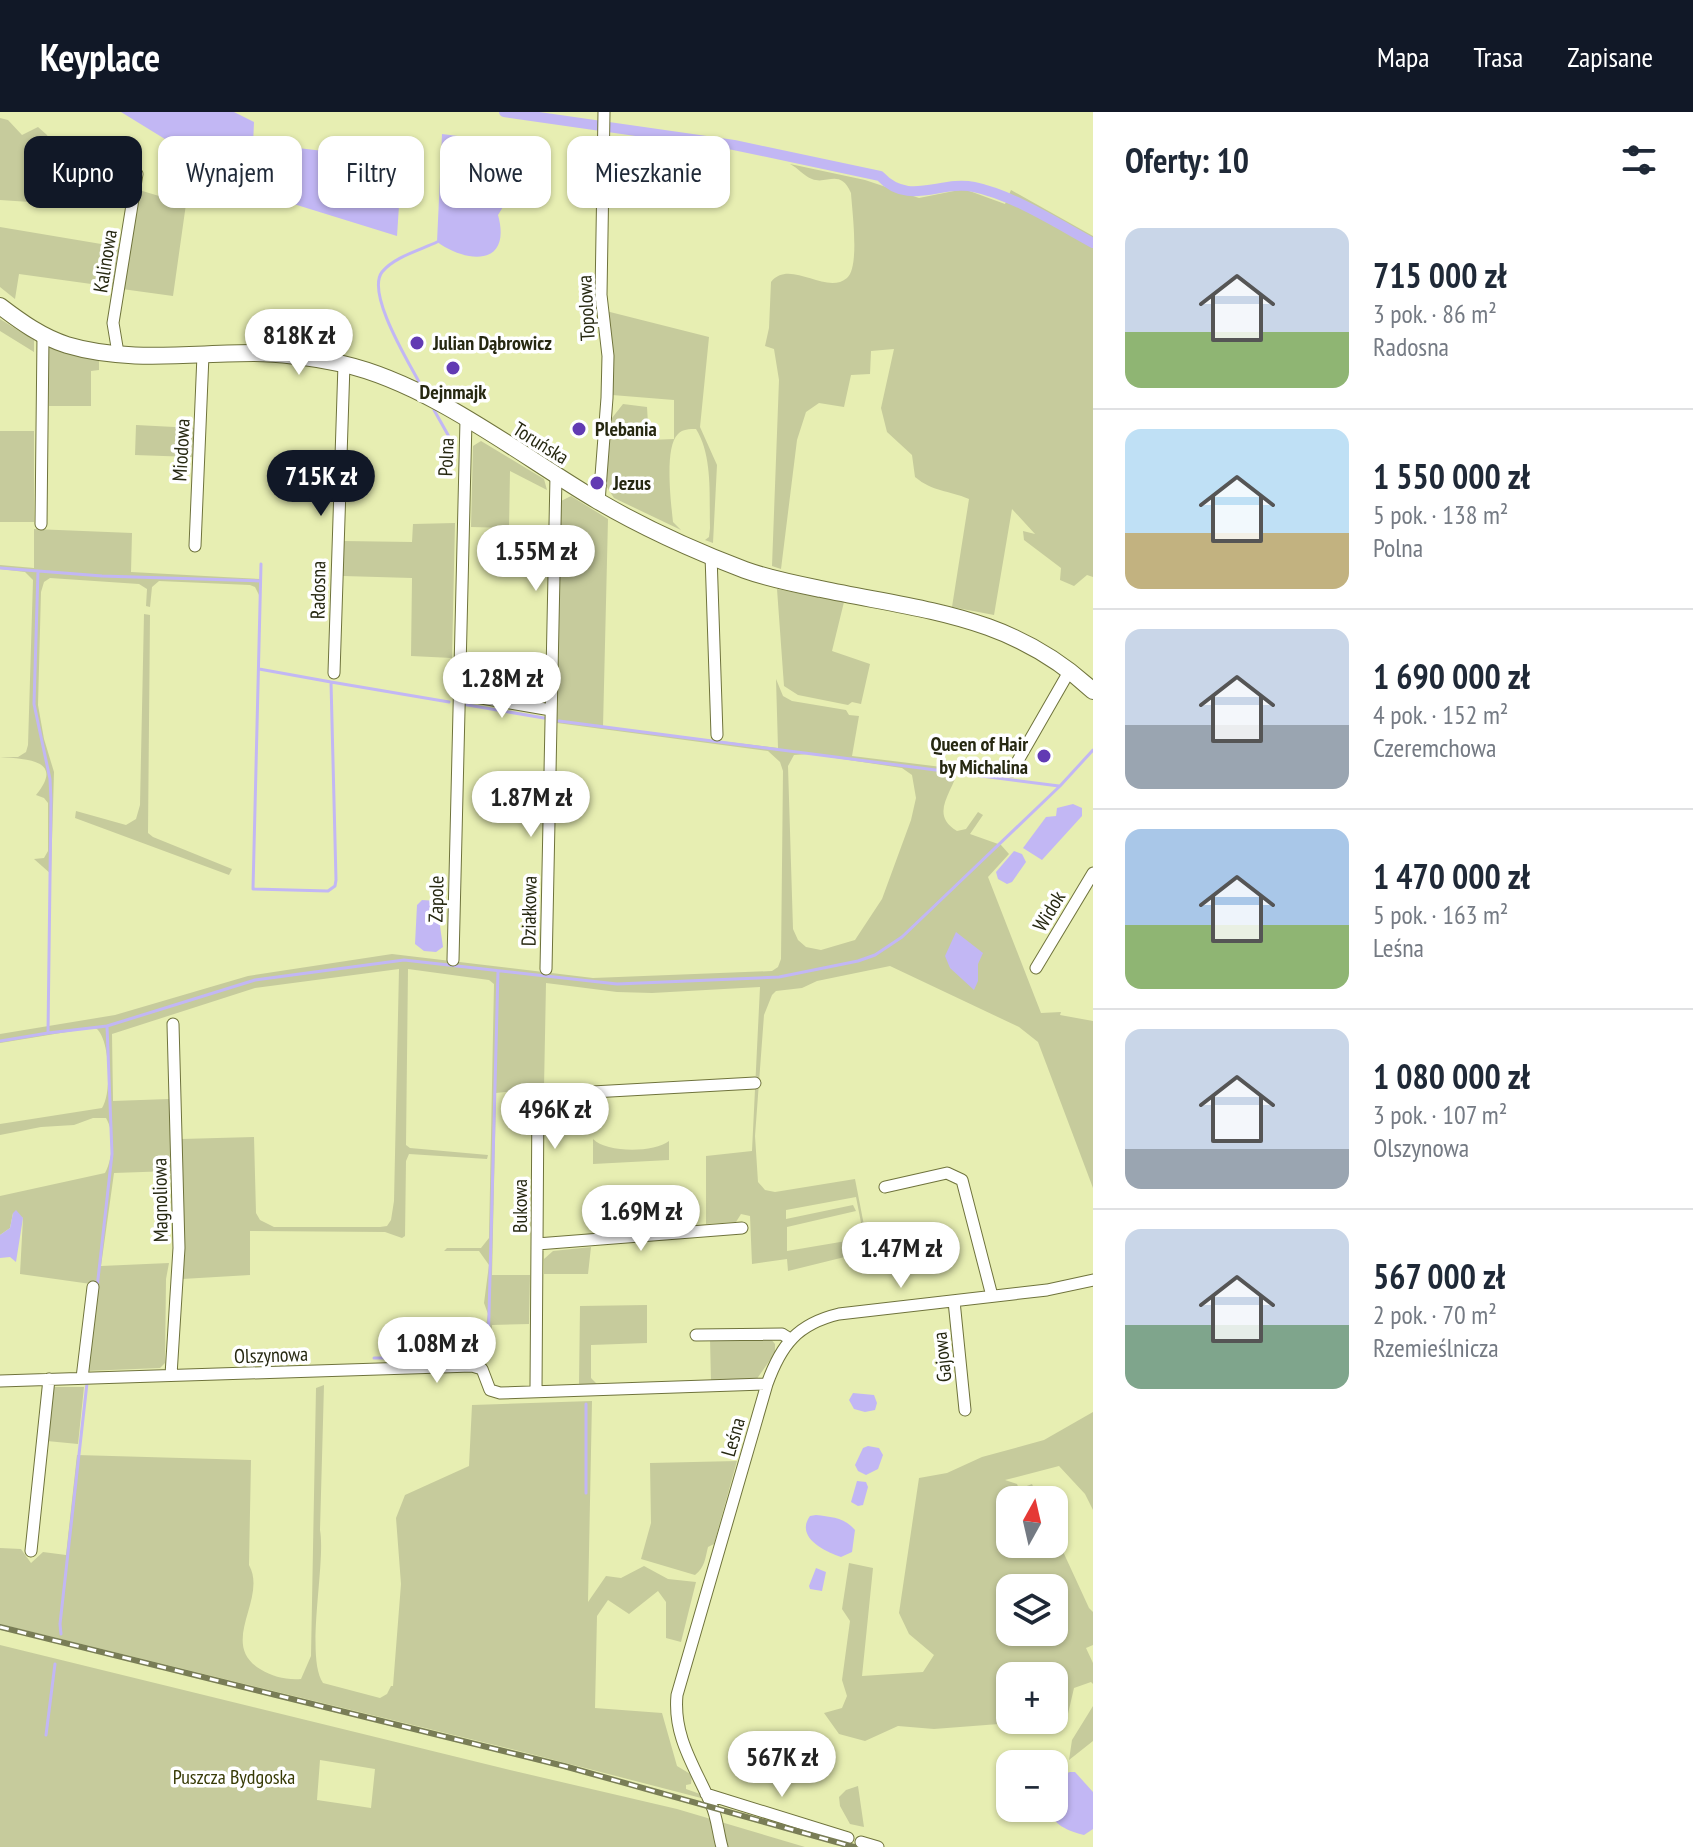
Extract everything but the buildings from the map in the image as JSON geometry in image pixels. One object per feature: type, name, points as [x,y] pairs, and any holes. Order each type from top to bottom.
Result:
[{"type":"main road","name":"Toruńska","points":[[0,306],[43,336],[87,350],[203,355],[271,354],[344,364],[411,388],[642,525],[772,579],[992,627],[1036,647],[1070,670],[1093,691]]},
{"type":"street","name":"Topolowa","points":[[599,502],[608,356],[601,295],[604,115]]},
{"type":"street","name":"Kalinowa","points":[[118,353],[113,323],[132,208]]},
{"type":"street","points":[[41,524],[43,336]]},
{"type":"street","name":"Miodowa","points":[[195,546],[203,355]]},
{"type":"street","name":"Radosna","points":[[334,673],[344,364]]},
{"type":"street","name":"Polna","points":[[458,694],[466,420]]},
{"type":"street","points":[[458,694],[551,710],[556,476]]},
{"type":"street","points":[[711,555],[717,735]]},
{"type":"street","points":[[1012,771],[1070,670]]},
{"type":"street","name":"Zapole","points":[[453,960],[458,694]]},
{"type":"street","name":"Działkowa","points":[[546,969],[551,710]]},
{"type":"street","name":"Widok","points":[[1036,968],[1093,873]]},
{"type":"street","name":"Magnoliowa","points":[[171,1375],[179,1248],[173,1024]]},
{"type":"street","name":"Bukowa","points":[[536,1391],[538,1095],[755,1083]]},
{"type":"street","points":[[885,1187],[947,1173],[962,1180],[992,1296]]},
{"type":"street","points":[[537,1244],[742,1228]]},
{"type":"street","points":[[696,1335],[782,1334],[790,1339],[811,1324],[831,1316],[1047,1290],[1093,1280]]},
{"type":"street","points":[[85,1378],[93,1287]]},
{"type":"street","name":"Gajowa","points":[[954,1301],[965,1410]]},
{"type":"street","name":"Leśna","points":[[722,1847],[712,1805],[683,1747],[677,1716],[677,1695],[767,1384],[783,1346],[790,1339]]},
{"type":"street","name":"Olszynowa","points":[[0,1381],[472,1366],[484,1370],[488,1387],[495,1393],[767,1384]]},
{"type":"street","points":[[31,1551],[49,1379]]},
{"type":"street","points":[[706,1794],[848,1838]]},
{"type":"street","points":[[861,1842],[878,1847]]},
{"type":"green space","points":[[0,118],[8,120],[22,135],[38,127],[47,136],[24,136],[24,202],[0,200]]},
{"type":"green space","points":[[790,164],[865,180],[919,198],[964,189],[1005,204],[1011,190],[1093,236],[1093,577],[1087,575],[1074,586],[1060,580],[1061,568],[1024,540],[1023,531],[1035,534],[1012,509],[994,615],[952,607],[969,499],[934,488],[915,477],[912,455],[887,432],[881,408],[894,349],[871,351],[870,374],[851,375],[844,407],[819,403],[806,412],[797,440],[781,569],[772,566],[779,380],[774,349],[765,346],[771,282],[788,274],[829,283],[838,282],[851,272],[854,251],[851,193],[847,185],[838,179],[812,179]]},
{"type":"green space","points":[[142,191],[158,196],[158,208],[185,208],[173,296],[122,289],[136,208],[142,208]]},
{"type":"green space","points":[[0,227],[119,247],[113,287],[19,274],[15,299],[0,287]]},
{"type":"green space","points":[[606,311],[709,337],[700,427],[717,465],[713,543],[705,540],[709,537],[710,528],[709,477],[705,452],[696,429],[678,434],[671,451],[673,522],[681,530],[614,498],[605,484],[612,418],[623,404],[647,407],[649,440],[674,439],[674,400],[612,395]]},
{"type":"green space","points":[[0,319],[34,340],[34,352],[0,331]]},
{"type":"green space","points":[[49,347],[99,359],[99,370],[91,371],[91,406],[49,406]]},
{"type":"green space","points":[[136,425],[194,428],[192,457],[135,455]]},
{"type":"green space","points":[[0,431],[34,431],[34,522],[0,522]]},
{"type":"green space","points":[[481,441],[544,479],[547,490],[510,471],[509,528],[471,527],[473,446]]},
{"type":"green space","points":[[571,496],[608,519],[603,727],[778,748],[776,679],[783,696],[792,701],[846,710],[849,715],[859,716],[852,756],[958,769],[945,802],[944,817],[957,831],[966,829],[978,812],[983,815],[970,834],[1001,845],[1009,854],[988,877],[1041,1013],[1061,1012],[1060,1015],[1093,1021],[1093,1188],[1038,1042],[1019,1027],[890,966],[817,981],[802,988],[776,991],[764,1015],[755,1136],[758,1182],[765,1190],[775,1192],[855,1179],[869,1251],[788,1271],[787,1259],[752,1264],[750,1216],[741,1214],[736,1222],[706,1224],[706,1156],[752,1151],[760,987],[652,993],[546,983],[544,1088],[496,1093],[492,1275],[530,1275],[529,1324],[492,1325],[492,1358],[402,1363],[403,1317],[410,1317],[409,1340],[419,1348],[476,1347],[483,1343],[488,1314],[484,1303],[489,1265],[479,1251],[444,1251],[447,1248],[481,1248],[489,1238],[494,984],[489,980],[408,969],[406,1145],[410,1148],[488,1155],[487,1159],[409,1154],[406,1161],[405,1236],[402,1238],[385,1232],[250,1231],[250,1275],[182,1279],[181,1139],[254,1137],[256,1213],[260,1220],[274,1227],[380,1227],[387,1226],[391,1220],[399,969],[255,988],[112,1034],[113,1101],[169,1099],[171,1171],[114,1173],[101,1266],[169,1263],[165,1363],[160,1368],[86,1371],[98,1285],[20,1274],[23,1218],[13,1213],[10,1228],[0,1235],[0,1196],[105,1173],[112,1146],[109,1124],[106,1118],[93,1118],[74,1125],[41,1127],[0,1135],[0,1124],[102,1108],[108,1080],[105,1044],[97,1029],[91,1028],[0,1043],[0,1034],[115,1015],[248,976],[392,954],[593,978],[772,971],[778,967],[781,959],[783,771],[780,762],[768,751],[557,723],[561,501]],"holes":[[[809,754],[902,768],[912,775],[916,798],[882,899],[855,940],[821,950],[806,947],[793,929],[788,766],[794,755]],[[856,1197],[864,1238],[787,1251],[787,1227],[856,1211],[853,1205],[786,1219],[786,1210]]]},
{"type":"green space","points":[[455,523],[452,658],[411,656],[412,578],[343,576],[343,541],[412,542],[413,524]]},
{"type":"green space","points":[[34,529],[132,533],[131,572],[260,579],[259,595],[250,585],[159,581],[152,587],[150,607],[146,606],[147,589],[139,584],[50,578],[44,582],[41,592],[38,705],[54,772],[51,874],[34,859],[44,858],[48,851],[48,803],[36,795],[44,783],[44,768],[31,761],[0,757],[18,757],[26,752],[28,745],[33,580],[25,572],[0,569],[0,565],[34,568]]},
{"type":"green space","points":[[777,589],[844,602],[832,651],[870,664],[861,704],[852,702],[848,705],[798,695],[784,686]]},
{"type":"green space","points":[[144,614],[150,615],[148,833],[232,869],[229,875],[75,818],[76,811],[126,825],[136,819],[140,805]]},
{"type":"green space","points":[[593,1139],[608,1147],[630,1150],[653,1148],[669,1141],[669,1160],[593,1164]]},
{"type":"green space","points":[[591,1247],[588,1274],[544,1274],[544,1259],[553,1251]]},
{"type":"green space","points":[[647,1305],[647,1343],[591,1345],[591,1378],[597,1384],[579,1384],[580,1306]]},
{"type":"green space","points":[[770,1338],[775,1344],[775,1353],[756,1380],[711,1381],[710,1339]]},
{"type":"green space","points":[[324,1385],[316,1632],[318,1670],[323,1683],[380,1698],[393,1686],[401,1584],[396,1518],[405,1495],[469,1466],[472,1405],[592,1401],[588,1602],[606,1576],[621,1578],[644,1566],[668,1579],[696,1582],[681,1642],[666,1638],[666,1602],[658,1591],[629,1614],[608,1600],[597,1616],[595,1708],[662,1713],[677,1766],[692,1775],[691,1784],[686,1785],[686,1789],[705,1799],[0,1624],[0,1548],[21,1549],[31,1563],[43,1552],[66,1555],[77,1455],[251,1460],[249,1565],[253,1592],[243,1647],[248,1658],[265,1672],[301,1679],[311,1656],[316,1388]]},
{"type":"green space","points":[[52,1387],[84,1387],[78,1444],[47,1441]]},
{"type":"green space","points":[[1093,1412],[1093,1510],[1085,1494],[1059,1466],[1005,1480],[1018,1486],[996,1486],[996,1558],[1066,1558],[1093,1612],[1093,1645],[1086,1648],[1093,1663],[1093,1684],[1074,1688],[1068,1714],[1068,1662],[996,1662],[996,1724],[934,1729],[898,1726],[865,1741],[839,1734],[824,1713],[842,1708],[847,1696],[842,1680],[850,1621],[842,1609],[849,1563],[873,1568],[862,1676],[923,1672],[934,1655],[909,1634],[899,1613],[919,1478],[947,1473],[982,1457],[1044,1440]]},
{"type":"green space","points":[[737,1461],[714,1544],[708,1547],[698,1572],[695,1575],[641,1559],[651,1523],[650,1463]]},
{"type":"green space","name":"Puszcza Bydgoska","points":[[0,1645],[677,1809],[805,1847],[0,1847]],"holes":[[[320,1760],[375,1769],[371,1808],[317,1800]]]},
{"type":"green space","points":[[1093,1706],[1093,1741],[1069,1760],[1072,1740]]},
{"type":"green space","points":[[858,1786],[864,1827],[850,1824],[840,1806],[839,1797],[846,1790]]},
{"type":"shaded area","points":[[121,112],[234,112],[254,122],[253,136],[160,136]]},
{"type":"shaded area","points":[[302,148],[318,150],[318,208],[399,208],[397,236],[302,207]]},
{"type":"shaded area","points":[[440,177],[440,208],[502,208],[498,215],[501,232],[499,244],[493,252],[474,257],[437,242]]},
{"type":"shaded area","points":[[1073,804],[1082,808],[1082,816],[1042,860],[1023,848],[1046,817],[1056,816],[1057,808]]},
{"type":"shaded area","points":[[1014,851],[1022,854],[1026,862],[1012,882],[1007,884],[998,879],[996,872]]},
{"type":"shaded area","points":[[422,900],[442,904],[440,926],[443,947],[436,952],[424,951],[415,944],[417,905]]},
{"type":"shaded area","points":[[956,932],[983,953],[974,990],[950,968],[945,956]]},
{"type":"shaded area","points":[[16,1210],[23,1218],[16,1262],[10,1257],[0,1258],[0,1235],[10,1228]]},
{"type":"shaded area","points":[[853,1393],[874,1395],[877,1403],[875,1410],[865,1412],[854,1409],[849,1400]]},
{"type":"shaded area","points":[[863,1448],[879,1448],[883,1455],[878,1469],[866,1475],[858,1471],[855,1465]]},
{"type":"shaded area","points":[[857,1481],[866,1482],[868,1487],[863,1505],[858,1506],[851,1502]]},
{"type":"shaded area","points":[[810,1516],[842,1520],[855,1530],[852,1552],[841,1557],[809,1537],[806,1524]]},
{"type":"shaded area","points":[[816,1568],[826,1572],[822,1591],[810,1589],[809,1586]]},
{"type":"shaded area","points":[[1075,1772],[1093,1792],[1093,1829],[1084,1835],[1057,1822],[1068,1822],[1068,1773]]},
{"type":"waterway","points":[[504,112],[734,145],[880,176],[902,190],[974,187],[1020,203],[1093,243]]},
{"type":"waterway","points":[[419,382],[390,327],[379,295],[379,282],[382,272],[393,262],[437,242]]},
{"type":"waterway","points":[[434,410],[452,442]]},
{"type":"waterway","points":[[259,669],[331,682],[336,880],[335,886],[328,891],[253,889],[261,564]]},
{"type":"waterway","points":[[0,568],[102,576],[260,581]]},
{"type":"waterway","points":[[38,571],[34,704],[50,779],[51,800],[48,1033],[107,1026]]},
{"type":"waterway","points":[[331,682],[449,702]]},
{"type":"waterway","points":[[462,704],[544,718]]},
{"type":"waterway","points":[[559,721],[1059,786]]},
{"type":"waterway","points":[[97,1288],[112,1154],[107,1026],[255,980],[404,960],[617,984],[779,977],[858,961],[875,955],[902,937],[1060,786],[1093,750]]},
{"type":"waterway","points":[[407,1357],[483,1355],[488,1352],[498,971]]},
{"type":"waterway","points":[[0,1041],[48,1033]]},
{"type":"waterway","points":[[374,1358],[391,1358]]},
{"type":"waterway","points":[[61,1634],[87,1383]]},
{"type":"waterway","points":[[586,1404],[586,1493]]},
{"type":"waterway","points":[[46,1735],[55,1664]]},
{"type":"railway","points":[[0,1627],[564,1766],[854,1847]]},
{"type":"place","name":"Julian Dąbrowicz","points":[[417,343]]},
{"type":"place","name":"Dejnmajk","points":[[453,368]]},
{"type":"place","name":"Plebania","points":[[579,429]]},
{"type":"place","name":"Jezus","points":[[597,483]]},
{"type":"place","name":"Queen of Hair by Michalina","points":[[1044,756]]}]
